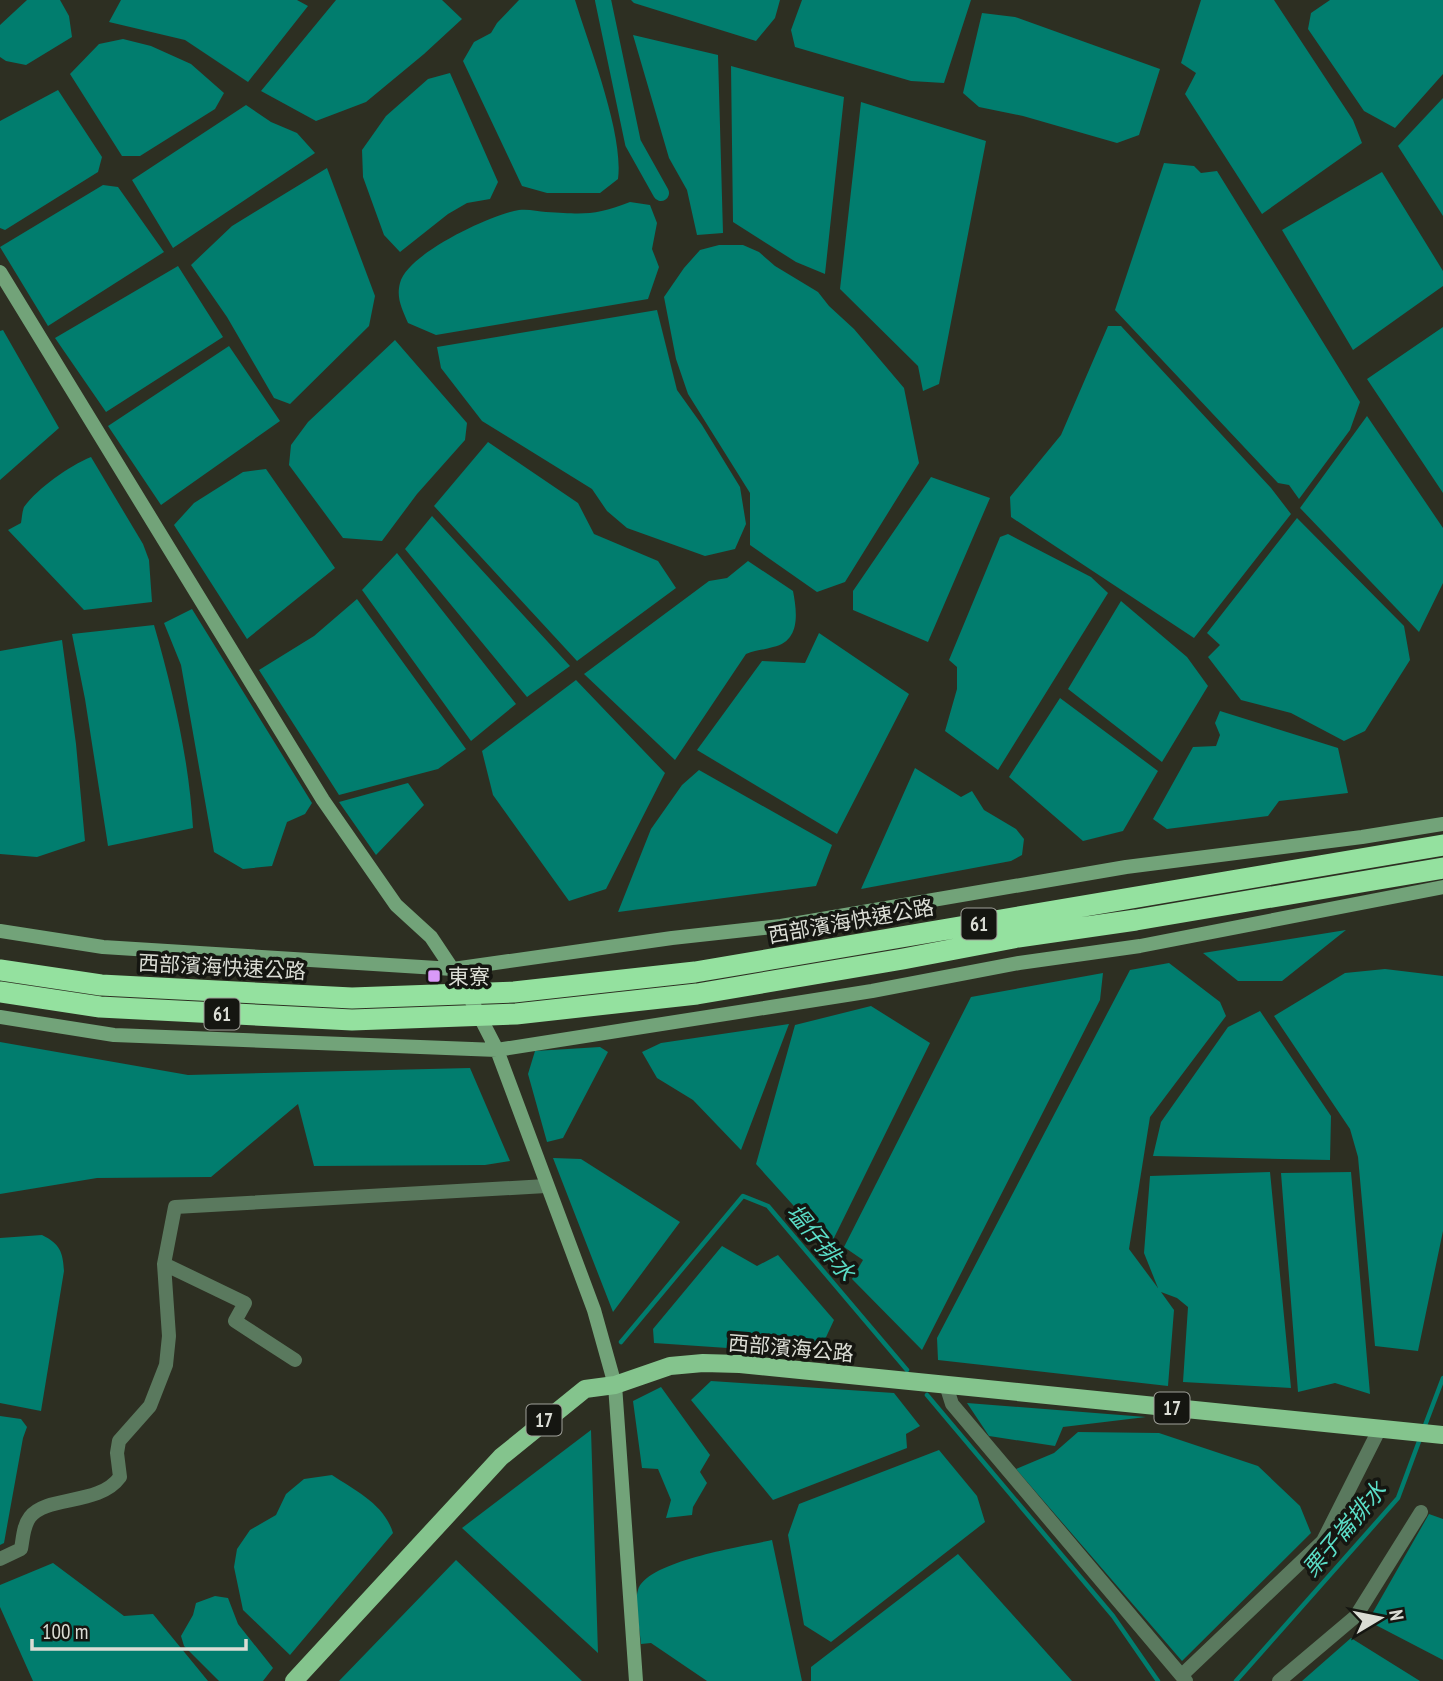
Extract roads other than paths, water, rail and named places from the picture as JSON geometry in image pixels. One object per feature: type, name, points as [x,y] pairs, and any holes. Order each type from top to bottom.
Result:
[{"type":"highway","name":"西部濱海快速公路","points":[[0,971],[101,985],[352,998],[514,992],[695,972],[1443,845]]},
{"type":"highway","name":"61","points":[[0,992],[100,1007],[352,1020],[516,1014],[697,994],[903,960],[1018,937],[1443,869]]},
{"type":"main road","name":"西部濱海公路","points":[[294,1681],[501,1457],[585,1389],[615,1385],[670,1366],[740,1364],[1443,1435]]},
{"type":"street","points":[[0,272],[323,800],[396,905],[431,937],[453,969],[498,1050],[594,1310],[615,1385],[635,1681]]},
{"type":"street","points":[[0,930],[103,947],[453,969],[672,938],[781,926],[1126,867],[1443,824]]},
{"type":"street","points":[[0,1017],[114,1035],[498,1050],[872,992],[1019,963],[1140,946],[1443,887]]},
{"type":"street","points":[[0,1559],[21,1549],[25,1528],[31,1516],[43,1507],[81,1499],[113,1486],[120,1477],[117,1452],[119,1441],[150,1406],[166,1365],[169,1336],[164,1264],[175,1207],[546,1186]]},
{"type":"street","points":[[164,1264],[245,1303],[235,1321],[295,1360]]},
{"type":"street","points":[[946,1385],[952,1404],[1184,1678],[1323,1541],[1380,1428]]},
{"type":"street","points":[[1279,1681],[1356,1616],[1421,1512]]},
{"type":"water","points":[[27,0],[60,0],[69,16],[72,37],[26,65],[0,57],[0,25]]},
{"type":"water","points":[[121,0],[297,0],[308,6],[248,82],[185,40],[109,22]]},
{"type":"water","points":[[336,0],[442,0],[462,19],[366,102],[316,121],[261,91]]},
{"type":"water","points":[[519,0],[575,0],[604,90],[616,139],[618,179],[600,193],[547,193],[522,186],[463,61],[474,42],[491,33]]},
{"type":"water","points":[[631,0],[780,0],[775,18],[756,41]]},
{"type":"water","points":[[802,0],[971,0],[944,83],[911,81],[795,47],[791,30]]},
{"type":"water","points":[[1201,0],[1274,0],[1353,120],[1362,143],[1262,214],[1185,94],[1196,73],[1181,63]]},
{"type":"water","points":[[1330,0],[1443,0],[1443,74],[1395,128],[1364,111],[1308,29],[1311,13]]},
{"type":"water","points":[[982,13],[1015,17],[1160,69],[1139,135],[1117,143],[1023,116],[979,107],[963,93]]},
{"type":"water","points":[[633,35],[718,55],[723,233],[697,235],[687,190],[669,158]]},
{"type":"water","points":[[123,39],[151,46],[191,64],[224,93],[215,109],[140,156],[122,156],[70,74],[99,44]]},
{"type":"water","points":[[731,66],[844,97],[825,274],[796,262],[733,222]]},
{"type":"water","points":[[450,73],[498,182],[490,199],[467,203],[448,214],[400,252],[384,235],[363,177],[362,150],[386,116],[428,79]]},
{"type":"water","points":[[58,90],[102,157],[98,172],[5,230],[0,228],[0,121]]},
{"type":"water","points":[[1443,98],[1443,216],[1398,146]]},
{"type":"water","points":[[861,102],[986,141],[939,384],[923,391],[918,366],[840,289]]},
{"type":"water","points":[[246,105],[271,122],[297,133],[315,153],[173,248],[132,180]]},
{"type":"water","points":[[1164,163],[1194,166],[1201,173],[1217,171],[1360,402],[1350,430],[1299,499],[1289,485],[1278,483],[1115,310]]},
{"type":"water","points":[[327,168],[375,296],[369,326],[290,404],[274,398],[227,317],[191,265],[232,226]]},
{"type":"water","points":[[1382,172],[1443,271],[1443,286],[1353,350],[1282,230]]},
{"type":"water","points":[[103,185],[118,187],[164,252],[48,326],[0,247]]},
{"type":"water","points":[[630,202],[650,205],[657,223],[652,249],[659,267],[648,299],[436,335],[408,323],[399,299],[400,283],[417,260],[450,238],[518,210],[589,213]]},
{"type":"water","points":[[719,245],[743,245],[759,252],[775,266],[818,292],[854,329],[904,388],[919,463],[845,582],[817,592],[750,545],[750,493],[688,394],[676,359],[664,297],[700,250]]},
{"type":"water","points":[[178,266],[223,337],[106,412],[55,338]]},
{"type":"water","points":[[657,310],[677,390],[740,487],[746,524],[735,549],[705,556],[627,528],[607,511],[592,489],[482,421],[441,368],[437,347]]},
{"type":"water","points":[[1108,326],[1121,326],[1271,488],[1291,514],[1194,638],[1011,517],[1010,497],[1061,435]]},
{"type":"water","points":[[1443,327],[1443,493],[1367,379]]},
{"type":"water","points":[[3,330],[59,428],[0,480],[0,331]]},
{"type":"water","points":[[395,340],[467,423],[465,440],[417,494],[382,541],[343,538],[289,465],[291,445],[308,422]]},
{"type":"water","points":[[229,346],[280,421],[161,505],[108,426]]},
{"type":"water","points":[[1367,416],[1443,528],[1443,583],[1419,632],[1300,508]]},
{"type":"water","points":[[488,442],[578,503],[594,534],[658,561],[676,588],[577,661],[434,506]]},
{"type":"water","points":[[91,457],[143,544],[149,560],[152,602],[84,610],[8,530],[21,523],[24,507],[37,492]]},
{"type":"water","points":[[266,469],[335,568],[247,639],[174,525],[194,503],[243,472]]},
{"type":"water","points":[[931,477],[990,498],[928,642],[853,610],[853,591]]},
{"type":"water","points":[[432,516],[570,666],[527,697],[405,549]]},
{"type":"water","points":[[1297,518],[1404,626],[1410,660],[1365,731],[1344,741],[1291,713],[1241,700],[1208,657],[1220,645],[1207,633]]},
{"type":"water","points":[[1008,534],[1091,577],[1108,593],[998,770],[945,731],[957,689],[957,667],[949,660],[1000,537]]},
{"type":"water","points":[[397,553],[516,704],[471,741],[362,590]]},
{"type":"water","points":[[748,561],[793,591],[796,616],[793,632],[782,644],[746,654],[675,760],[584,674],[709,581],[727,578]]},
{"type":"water","points":[[357,599],[466,749],[438,769],[339,795],[259,670],[314,636]]},
{"type":"water","points":[[1121,601],[1187,657],[1208,686],[1162,762],[1068,689]]},
{"type":"water","points":[[192,609],[312,803],[305,814],[287,822],[272,866],[243,869],[214,852],[181,665],[164,623]]},
{"type":"water","points":[[154,625],[179,725],[193,828],[108,846],[72,634]]},
{"type":"water","points":[[819,633],[909,694],[837,834],[697,750],[762,661],[805,663]]},
{"type":"water","points":[[62,640],[85,841],[37,857],[0,854],[0,651]]},
{"type":"water","points":[[576,680],[665,773],[606,889],[569,901],[493,795],[482,751]]},
{"type":"water","points":[[1060,698],[1158,771],[1123,831],[1083,841],[1009,777]]},
{"type":"water","points":[[1220,711],[1338,748],[1348,793],[1279,801],[1268,816],[1167,829],[1153,819],[1193,747],[1216,746],[1220,735],[1215,723]]},
{"type":"water","points":[[915,768],[961,797],[972,791],[984,810],[1016,829],[1024,839],[1022,855],[1011,861],[861,889]]},
{"type":"water","points":[[699,770],[832,845],[816,886],[618,912],[651,829],[682,785]]},
{"type":"water","points":[[408,783],[424,805],[376,855],[339,802]]},
{"type":"water","points":[[1346,930],[1282,981],[1238,981],[1203,953]]},
{"type":"water","points":[[1169,963],[1220,1002],[1226,1016],[1150,1117],[1129,1249],[1158,1288],[1144,1253],[1150,1176],[1270,1172],[1291,1388],[1183,1382],[1188,1307],[1177,1298],[1161,1292],[1174,1310],[1168,1386],[938,1360],[937,1338],[1130,970]]},
{"type":"water","points":[[1385,969],[1443,976],[1443,1231],[1418,1351],[1375,1346],[1358,1157],[1350,1129],[1274,1016],[1345,973]]},
{"type":"water","points":[[1103,973],[1100,1000],[922,1350],[852,1279],[863,1260],[844,1247],[971,997]]},
{"type":"water","points":[[871,1006],[930,1043],[830,1246],[756,1164],[795,1025]]},
{"type":"water","points":[[1260,1011],[1331,1116],[1330,1160],[1153,1156],[1161,1122],[1228,1027]]},
{"type":"water","points":[[789,1024],[741,1150],[693,1100],[657,1078],[642,1052],[661,1043]]},
{"type":"water","points":[[0,1042],[188,1075],[470,1068],[510,1161],[485,1165],[314,1166],[298,1104],[211,1177],[97,1178],[0,1194]]},
{"type":"water","points":[[600,1047],[608,1052],[563,1138],[547,1142],[528,1074],[535,1051]]},
{"type":"water","points":[[553,1158],[581,1159],[680,1222],[613,1312]]},
{"type":"water","points":[[1351,1172],[1370,1394],[1335,1383],[1298,1392],[1281,1173]]},
{"type":"water","points":[[42,1235],[59,1249],[64,1271],[41,1411],[0,1403],[0,1238]]},
{"type":"water","points":[[722,1246],[757,1266],[778,1255],[834,1320],[821,1348],[787,1352],[654,1343],[653,1329]]},
{"type":"water","points":[[711,1381],[894,1393],[920,1426],[906,1434],[907,1448],[773,1500],[691,1400]]},
{"type":"water","points":[[661,1387],[710,1455],[700,1472],[707,1483],[693,1507],[692,1515],[666,1518],[671,1500],[658,1469],[642,1468],[633,1401]]},
{"type":"water","points":[[967,1403],[1146,1417],[1063,1427],[1055,1446],[989,1436]]},
{"type":"water","points":[[0,1416],[21,1419],[27,1427],[4,1543],[0,1545]]},
{"type":"water","points":[[591,1430],[598,1653],[462,1528]]},
{"type":"water","points":[[1078,1432],[1159,1433],[1258,1466],[1300,1506],[1311,1533],[1182,1661],[1016,1469],[1054,1453]]},
{"type":"water","points":[[939,1450],[977,1496],[985,1522],[831,1642],[804,1625],[788,1535],[799,1504]]},
{"type":"water","points":[[332,1475],[376,1506],[393,1533],[290,1655],[243,1610],[234,1567],[237,1549],[250,1530],[276,1515],[286,1494],[304,1479]]},
{"type":"water","points":[[1429,1514],[1443,1519],[1443,1660],[1368,1621]]},
{"type":"water","points":[[772,1540],[802,1681],[707,1681],[651,1643],[641,1644],[637,1595],[645,1580],[659,1571],[698,1556]]},
{"type":"water","points":[[958,1554],[1072,1681],[811,1681],[811,1667]]},
{"type":"water","points":[[456,1560],[582,1681],[339,1681]]},
{"type":"water","points":[[53,1563],[124,1616],[153,1614],[208,1681],[33,1681],[0,1607],[0,1585]]},
{"type":"water","points":[[215,1596],[228,1598],[238,1624],[273,1668],[263,1681],[219,1681],[184,1646],[181,1636],[193,1615],[196,1603]]},
{"type":"water","points":[[1351,1638],[1420,1681],[1302,1681]]},
{"type":"waterway","points":[[603,0],[633,143],[661,193]]},
{"type":"waterway","name":"塭仔排水","points":[[621,1342],[743,1196],[768,1206],[907,1370]]},
{"type":"waterway","name":"栗子崙排水","points":[[1424,1428],[1443,1378]]},
{"type":"waterway","name":"塭仔排水","points":[[927,1395],[1113,1616],[1158,1681]]},
{"type":"waterway","name":"栗子崙排水","points":[[1236,1681],[1398,1498],[1421,1436]]},
{"type":"place","name":"東寮","points":[[434,976]]}]
